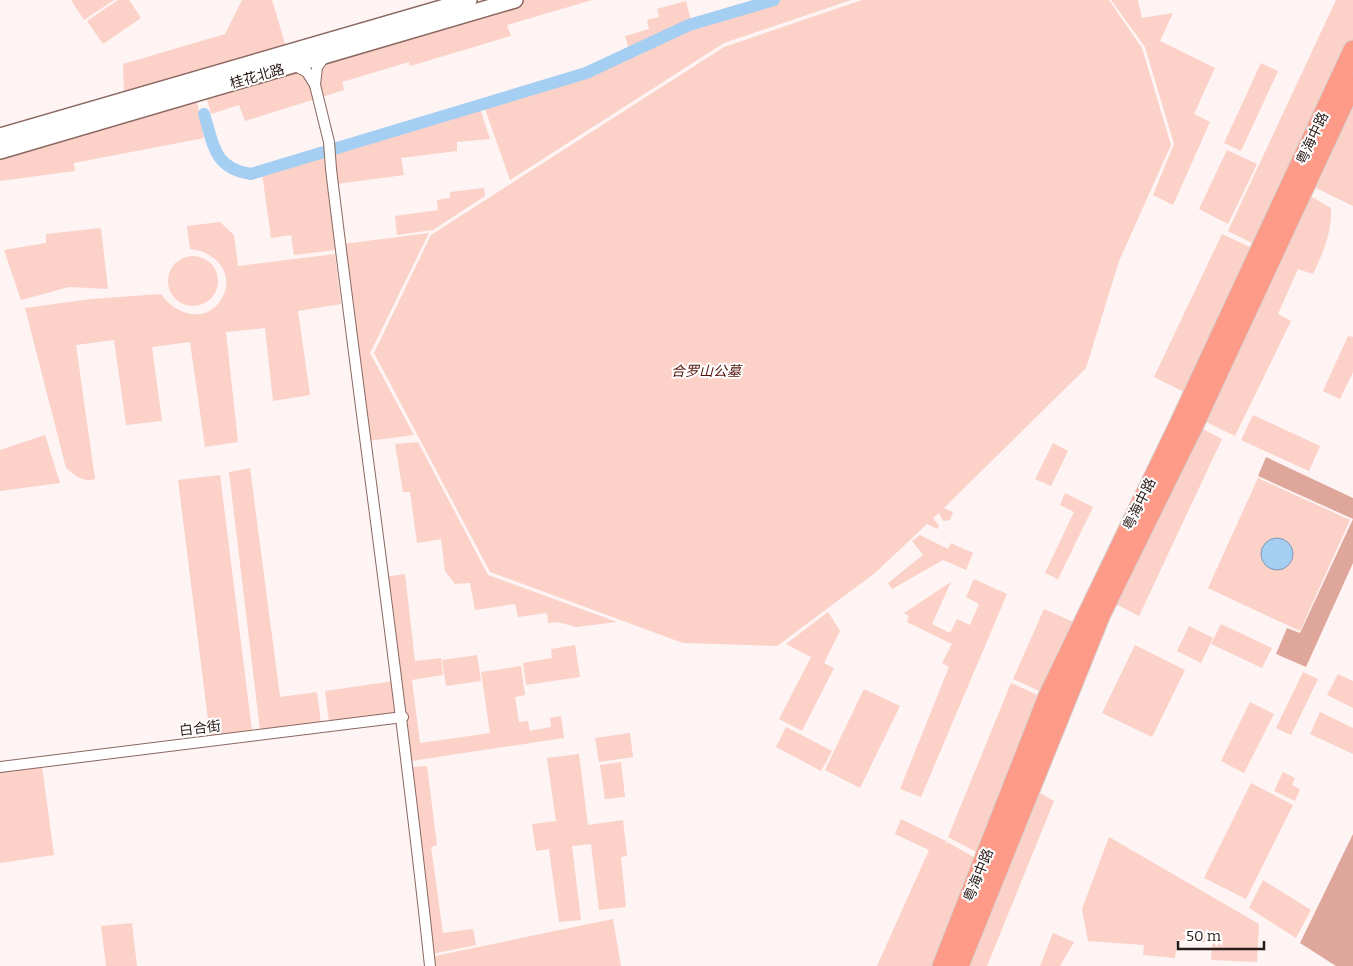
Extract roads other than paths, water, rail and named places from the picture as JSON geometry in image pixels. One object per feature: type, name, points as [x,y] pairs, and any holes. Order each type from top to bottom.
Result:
[{"type":"highway","name":"粤海中路","points":[[942,966],[1048,696],[1180,422],[1353,50]]},
{"type":"highway","name":"粤海中路","points":[[959,966],[1102,614],[1193,427],[1353,83]]},
{"type":"main road","name":"桂花北路","points":[[0,151],[21,137],[469,0]]},
{"type":"main road","name":"桂花北路","points":[[0,136],[21,137],[293,65],[515,0]]},
{"type":"main road","points":[[0,141],[21,137]]},
{"type":"main road","points":[[0,146],[21,137]]},
{"type":"street","points":[[315,85],[317,66],[325,56]]},
{"type":"street","points":[[293,65],[308,72],[315,85],[329,142],[329,156],[365,448],[403,717],[430,966]]},
{"type":"street","name":"白合街","points":[[0,767],[403,717]]},
{"type":"water","points":[[1277,538],[1283,539],[1288,543],[1292,548],[1292,560],[1288,565],[1283,569],[1277,570],[1271,569],[1266,565],[1262,560],[1261,554],[1262,548],[1266,543],[1271,539]]},
{"type":"waterway","points":[[204,114],[213,145],[222,161],[238,171],[251,174],[586,73],[689,25],[774,0]]},
{"type":"park label","name":"合罗山公墓","points":[[706,371]]}]
